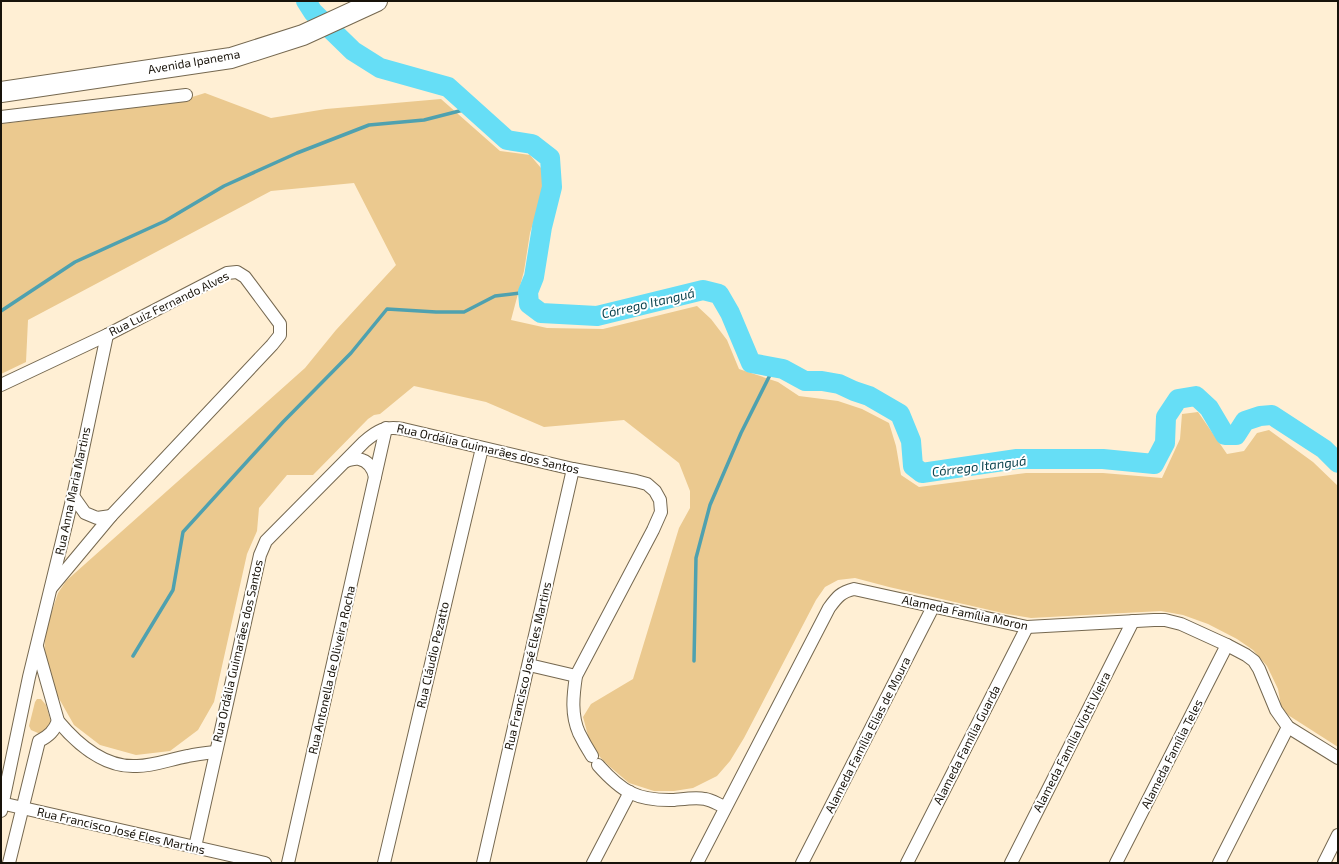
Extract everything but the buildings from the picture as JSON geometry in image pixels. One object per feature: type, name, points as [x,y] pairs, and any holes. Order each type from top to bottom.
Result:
[{"type":"main road","name":"Avenida Ipanema","points":[[1,92],[231,58],[303,35],[378,1]]},
{"type":"street","points":[[1,117],[186,95]]},
{"type":"street","name":"Rua Luiz Fernando Alves","points":[[1,385],[107,335],[227,273],[237,272],[245,277],[280,324],[280,334],[272,345],[111,516],[51,588]]},
{"type":"street","name":"Rua Anna Maria Martins","points":[[30,677],[73,496],[107,335]]},
{"type":"street","name":"Rua Ordália Guimarães dos Santos","points":[[195,847],[260,555],[266,541],[374,433],[386,428],[403,430],[574,469],[636,481],[647,484],[655,491],[660,500],[661,512],[576,676],[573,694],[573,712],[579,733],[595,761],[613,781],[630,792],[639,797],[662,800],[705,799],[725,807]]},
{"type":"street","name":"Rua Antonella de Oliveira Rocha","points":[[288,863],[386,428]]},
{"type":"street","name":"Rua Cláudio Pezatto","points":[[384,863],[482,448]]},
{"type":"street","points":[[346,461],[358,459],[368,463],[374,470],[375,477]]},
{"type":"street","name":"Rua Francisco José Eles Martins","points":[[483,863],[574,469]]},
{"type":"street","points":[[73,496],[85,513],[97,518],[111,516]]},
{"type":"street","name":"Alameda Família Moron","points":[[697,863],[829,608],[838,596],[854,589],[1027,627],[1165,620],[1181,624],[1227,645],[1254,661],[1259,669],[1276,710],[1288,727],[1338,758]]},
{"type":"street","name":"Alameda Família Elias de Moura","points":[[802,863],[933,607]]},
{"type":"street","name":"Alameda Família Viotti Vieira","points":[[1011,863],[1133,621]]},
{"type":"street","name":"Alameda Família Guarda","points":[[907,863],[1027,627]]},
{"type":"street","points":[[37,645],[58,721],[78,741],[103,760],[121,766],[138,766],[215,752]]},
{"type":"street","name":"Alameda Família Teles","points":[[1116,863],[1227,645]]},
{"type":"street","points":[[529,665],[576,676]]},
{"type":"street","points":[[30,677],[29,707],[25,727],[29,738],[78,741]]},
{"type":"street","points":[[2,806],[30,677]]},
{"type":"street","points":[[9,863],[22,808],[43,738],[55,729],[58,721]]},
{"type":"street","points":[[1219,863],[1288,727]]},
{"type":"street","points":[[594,863],[630,792]]},
{"type":"street","name":"Rua Francisco José Eles Martins","points":[[2,806],[22,808],[265,863]]},
{"type":"street","points":[[1324,863],[1338,835]]},
{"type":"shaded area","points":[[205,93],[271,118],[326,109],[441,99],[500,151],[530,155],[541,168],[544,187],[530,233],[524,271],[511,320],[547,328],[603,329],[697,306],[711,319],[727,340],[739,369],[778,382],[799,396],[838,401],[862,409],[889,423],[896,446],[901,475],[919,487],[1026,473],[1103,473],[1162,478],[1180,439],[1182,414],[1198,412],[1227,454],[1244,451],[1257,433],[1269,430],[1313,462],[1338,486],[1338,747],[1288,715],[1281,706],[1278,689],[1267,666],[1253,650],[1237,639],[1208,624],[1183,615],[1161,611],[1031,618],[1007,614],[855,578],[838,580],[825,587],[816,600],[744,738],[730,761],[717,776],[693,788],[674,791],[654,791],[629,783],[600,757],[589,739],[583,717],[591,704],[633,679],[679,528],[690,508],[690,491],[679,463],[624,420],[544,427],[486,402],[414,386],[380,414],[374,415],[368,419],[313,475],[287,475],[259,508],[257,531],[247,554],[214,702],[198,730],[170,751],[136,755],[100,745],[74,725],[57,695],[44,654],[46,629],[58,593],[66,581],[305,368],[336,330],[396,265],[354,183],[271,191],[28,320],[26,362],[1,374],[1,124],[173,103]]},
{"type":"shaded area","points":[[37,699],[41,699],[46,705],[51,722],[46,732],[38,733],[31,730],[29,726]]},
{"type":"waterway","name":"Córrego Itanguá","points":[[306,1],[313,12],[353,51],[380,68],[448,87],[507,140],[532,144],[550,158],[552,187],[542,227],[534,277],[528,292],[529,304],[541,313],[597,316],[703,290],[719,294],[730,313],[751,363],[783,369],[805,381],[822,381],[839,384],[869,396],[900,414],[911,441],[913,466],[922,473],[1017,459],[1103,459],[1154,464],[1165,443],[1166,417],[1178,399],[1196,396],[1209,408],[1225,435],[1236,435],[1245,421],[1260,416],[1272,415],[1324,449],[1338,463]]},
{"type":"waterway","points":[[1,311],[75,262],[165,221],[224,186],[297,153],[369,125],[424,120],[471,108]]},
{"type":"waterway","points":[[133,656],[173,590],[183,532],[283,422],[351,353],[387,309],[464,312],[495,296],[528,292]]},
{"type":"waterway","points":[[694,661],[696,558],[710,505],[741,433],[774,367]]}]
